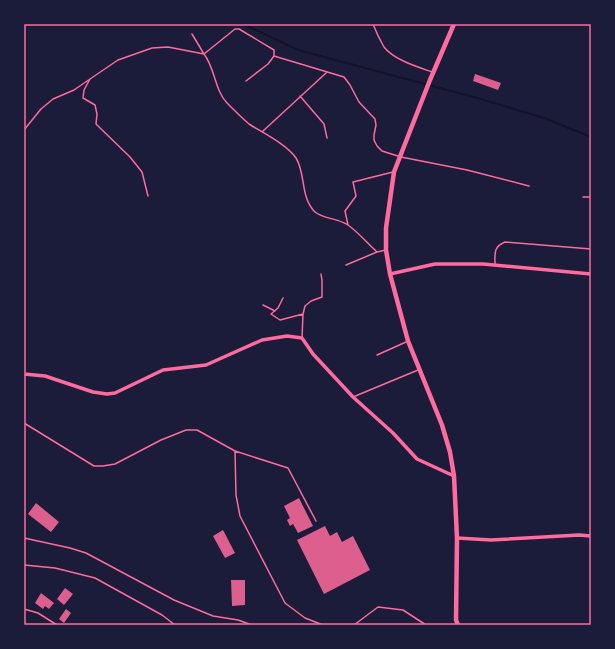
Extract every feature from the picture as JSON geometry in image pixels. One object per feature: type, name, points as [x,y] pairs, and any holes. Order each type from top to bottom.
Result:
[{"type":"street","points":[[454,24],[433,72],[401,158],[394,172],[386,228],[386,250],[390,274],[408,341],[442,425],[450,452],[454,476],[457,538],[456,620],[458,625]]},
{"type":"street","points":[[390,274],[435,264],[483,264],[591,274]]},
{"type":"street","points":[[24,374],[45,376],[93,392],[106,394],[116,393],[163,370],[206,365],[262,340],[287,336],[302,338],[313,354],[353,397],[393,433],[417,459],[454,476]]},
{"type":"street","points":[[457,538],[491,540],[579,535],[591,536]]},
{"type":"lane","points":[[373,24],[385,48],[404,61],[433,72]]},
{"type":"lane","points":[[24,130],[41,109],[53,99],[74,90],[118,60],[152,48],[168,47],[204,54],[235,29],[274,50],[274,56],[268,64],[246,81]]},
{"type":"lane","points":[[192,34],[210,64],[223,98],[248,123],[287,149],[295,157],[299,166],[307,200],[311,208],[320,216],[335,219],[348,225],[377,252]]},
{"type":"lane","points":[[274,56],[347,80],[359,102],[375,119],[376,125],[374,135],[377,146],[382,151],[401,158],[467,170],[529,186]]},
{"type":"lane","points":[[262,132],[326,73]]},
{"type":"lane","points":[[90,79],[84,90],[83,98],[95,105],[97,114],[96,124],[130,157],[142,172],[148,196]]},
{"type":"lane","points":[[300,96],[324,124],[327,138]]},
{"type":"lane","points":[[348,225],[345,211],[356,196],[352,182],[394,172]]},
{"type":"lane","points":[[583,196],[591,197]]},
{"type":"lane","points":[[495,266],[495,251],[499,244],[505,242],[591,248]]},
{"type":"lane","points":[[346,265],[377,252],[386,250]]},
{"type":"lane","points":[[302,338],[303,314],[305,306],[311,301],[322,297],[321,274]]},
{"type":"lane","points":[[283,298],[278,308],[271,314],[280,320],[303,314]]},
{"type":"lane","points":[[263,305],[275,311]]},
{"type":"lane","points":[[377,354],[408,341]]},
{"type":"lane","points":[[353,397],[419,370]]},
{"type":"lane","points":[[24,423],[94,466],[115,464],[161,440],[186,430],[197,430],[235,451],[288,468],[316,521]]},
{"type":"lane","points":[[235,451],[236,495],[240,516],[286,603],[304,618],[323,625]]},
{"type":"lane","points":[[24,538],[86,553],[180,602],[213,616],[238,620],[252,625]]},
{"type":"lane","points":[[354,625],[378,607],[403,610],[426,625]]},
{"type":"lane","points":[[24,609],[38,613],[57,625]]},
{"type":"path","points":[[24,565],[54,568],[95,578],[162,615],[175,625]]},
{"type":"building","points":[[475,74],[501,83],[498,90],[473,81]]},
{"type":"building","points":[[299,498],[313,526],[298,533],[293,524],[290,526],[287,520],[290,518],[284,506]]},
{"type":"building","points":[[36,503],[59,522],[51,532],[28,514]]},
{"type":"building","points":[[325,526],[330,536],[337,532],[342,542],[353,536],[370,570],[324,594],[297,540]]},
{"type":"building","points":[[223,530],[235,553],[225,558],[213,536]]},
{"type":"building","points":[[231,580],[245,580],[245,605],[232,606]]},
{"type":"building","points":[[65,588],[73,594],[64,605],[57,599]]},
{"type":"building","points":[[41,593],[54,603],[49,609],[45,606],[43,609],[35,603]]},
{"type":"building","points":[[66,609],[71,613],[64,623],[59,619]]},
{"type":"waterway","points":[[243,24],[298,50],[481,99],[544,118],[591,137]]}]
